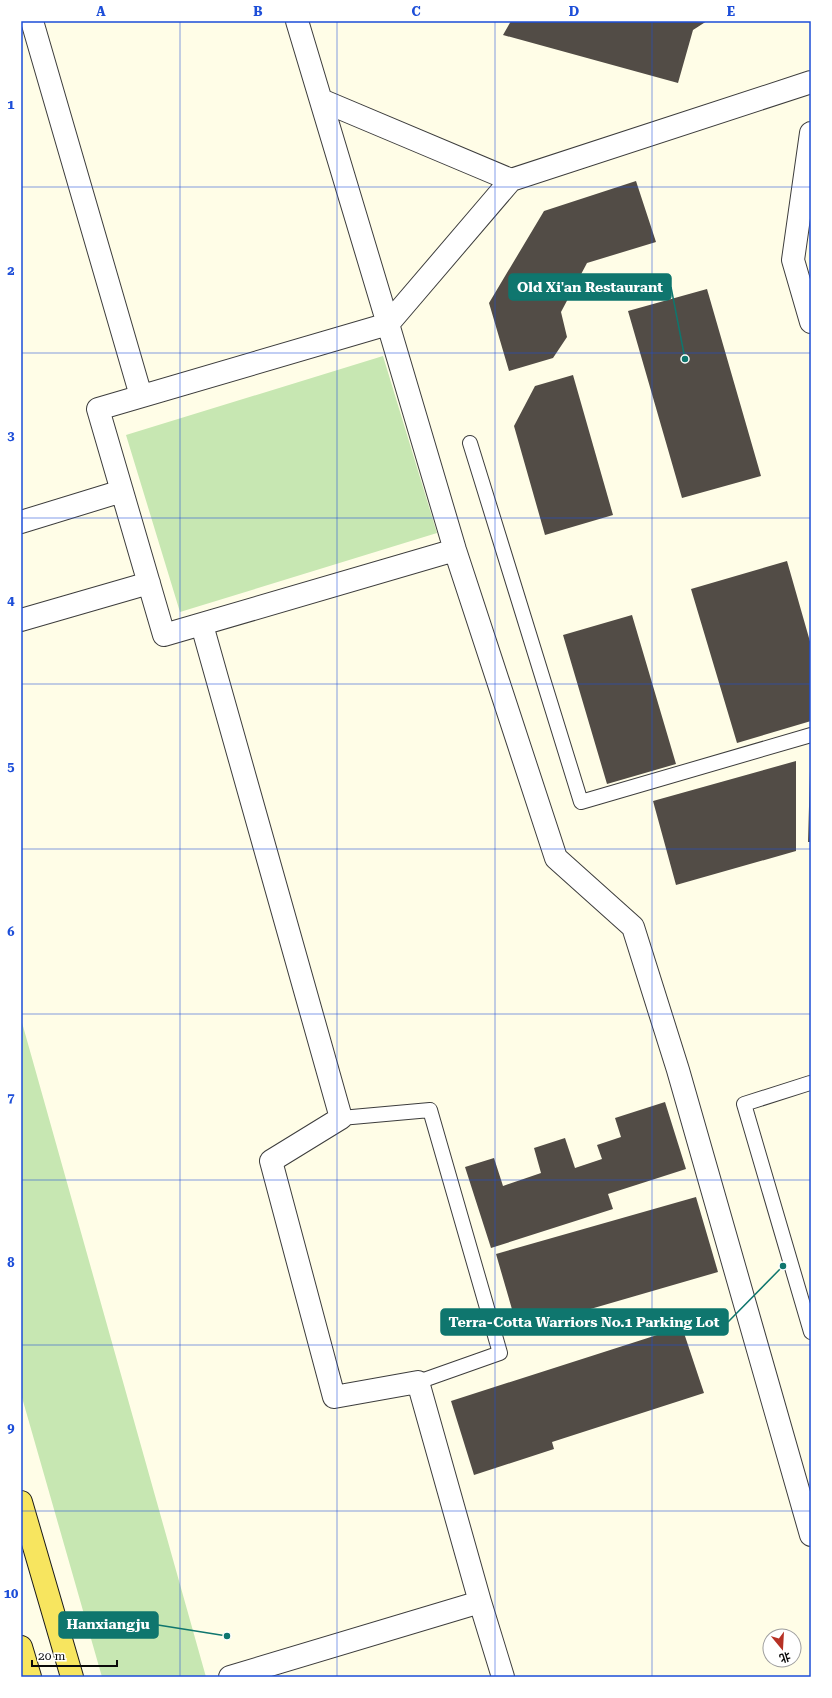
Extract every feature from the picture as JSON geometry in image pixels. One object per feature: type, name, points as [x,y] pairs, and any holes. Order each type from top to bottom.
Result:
[{"type":"main road","points":[[21,1502],[72,1677]]},
{"type":"main road","points":[[21,1647],[30,1677]]},
{"type":"street","points":[[32,21],[141,396]]},
{"type":"street","points":[[297,21],[455,550],[556,858],[633,927],[678,1070],[811,1535]]},
{"type":"street","points":[[455,550],[164,636],[98,409],[388,324],[511,180],[811,82]]},
{"type":"street","points":[[321,100],[511,180]]},
{"type":"street","points":[[811,133],[793,260],[811,322]]},
{"type":"street","points":[[21,522],[122,491]]},
{"type":"street","points":[[21,620],[149,583]]},
{"type":"street","points":[[202,625],[341,1118],[271,1162],[334,1397],[418,1382],[480,1602],[503,1677]]},
{"type":"street","points":[[230,1677],[480,1602]]},
{"type":"lane","points":[[470,443],[581,802],[811,735]]},
{"type":"lane","points":[[810,1083],[744,1104],[811,1332]]},
{"type":"lane","points":[[341,1118],[430,1110],[500,1353],[418,1382]]},
{"type":"green space","points":[[383,356],[437,533],[180,612],[126,435]]},
{"type":"green space","points":[[21,1019],[206,1677],[102,1677],[21,1394]]},
{"type":"building","points":[[511,21],[707,21],[693,30],[678,83],[503,35]]},
{"type":"building","points":[[636,181],[656,242],[587,263],[561,312],[567,337],[553,358],[509,371],[489,303],[544,211]]},
{"type":"building","points":[[707,289],[761,476],[682,498],[628,311]]},
{"type":"building","points":[[573,375],[613,515],[545,535],[514,426],[535,386]]},
{"type":"building","points":[[787,561],[811,645],[811,721],[737,743],[691,589]]},
{"type":"building","points":[[632,615],[676,764],[607,784],[563,635]]},
{"type":"building","points":[[796,761],[796,851],[676,885],[653,801]]},
{"type":"building","points":[[810,771],[811,842],[808,842]]},
{"type":"building","points":[[665,1102],[686,1169],[608,1194],[613,1209],[491,1248],[465,1167],[494,1158],[503,1186],[541,1173],[534,1148],[565,1138],[575,1168],[602,1159],[597,1145],[621,1137],[615,1118]]},
{"type":"building","points":[[696,1197],[718,1272],[518,1330],[496,1254]]},
{"type":"building","points":[[682,1327],[704,1393],[552,1442],[554,1449],[474,1475],[451,1401]]},
{"type":"place","name":"Old Xi'an Restaurant","points":[[685,359]]},
{"type":"place","name":"Terra-Cotta Warriors No.1 Parking Lot","points":[[783,1266]]},
{"type":"place","name":"Hanxiangju","points":[[227,1636]]}]
